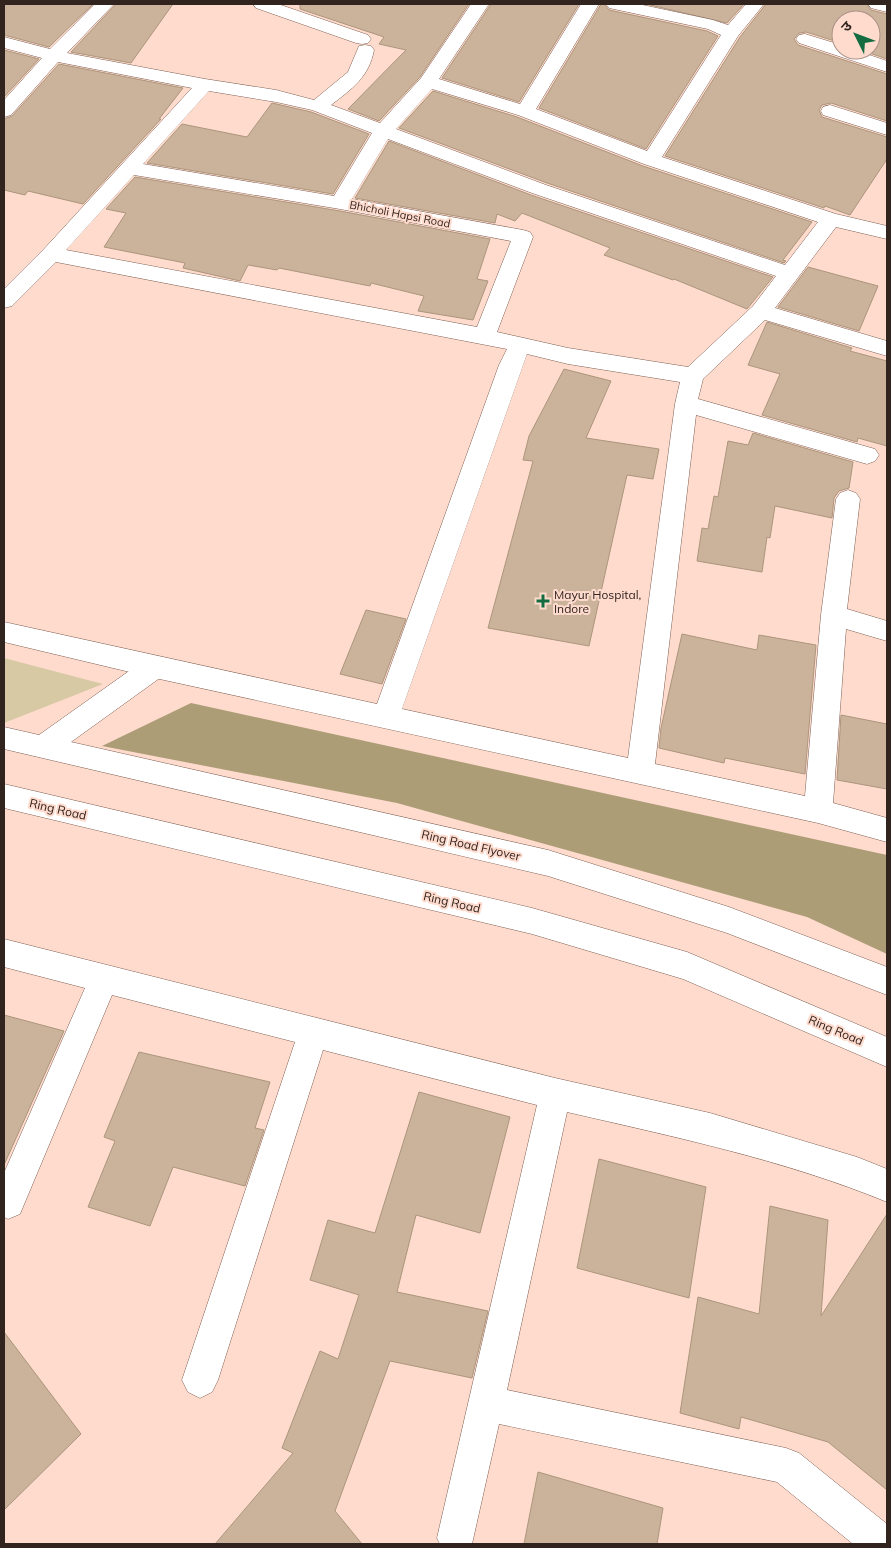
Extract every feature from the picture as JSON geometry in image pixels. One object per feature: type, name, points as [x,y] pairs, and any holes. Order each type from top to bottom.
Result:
[{"type":"street","points":[[4,111],[105,4]]},
{"type":"street","points":[[262,4],[363,45],[364,62],[357,76],[318,106]]},
{"type":"street","name":"Bhicholi Hapsi Road","points":[[480,4],[428,82],[383,131],[340,203],[523,237],[484,336]]},
{"type":"street","points":[[525,111],[590,4]]},
{"type":"street","points":[[615,4],[713,25],[731,33]]},
{"type":"street","points":[[651,160],[731,33],[754,4]]},
{"type":"street","points":[[877,4],[887,7]]},
{"type":"street","points":[[806,39],[887,67]]},
{"type":"street","points":[[4,42],[54,56],[205,85],[276,96],[318,106],[548,192],[788,273]]},
{"type":"street","points":[[428,82],[525,111],[651,160],[831,219],[887,232]]},
{"type":"street","points":[[4,301],[51,254],[205,85]]},
{"type":"street","points":[[830,112],[887,129]]},
{"type":"street","points":[[129,168],[340,203]]},
{"type":"street","points":[[640,772],[686,404],[693,376],[761,311],[788,273],[831,219]]},
{"type":"street","points":[[51,254],[484,336],[568,356],[693,376]]},
{"type":"street","points":[[761,311],[887,349]]},
{"type":"street","points":[[386,716],[510,365],[520,345]]},
{"type":"street","points":[[686,404],[866,455]]},
{"type":"street","points":[[818,812],[834,615],[848,499]]},
{"type":"street","points":[[834,615],[887,631]]},
{"type":"street","points":[[4,632],[155,667],[640,772],[818,812],[887,830]]},
{"type":"street","points":[[4,738],[44,746],[155,667]]},
{"type":"street","name":"Ring Road Flyover","points":[[44,746],[548,863],[729,920],[887,981]]},
{"type":"street","name":"Ring Road","points":[[4,796],[532,921],[687,966],[887,1052]]},
{"type":"street","points":[[4,953],[555,1094],[710,1129],[857,1173],[887,1186]]},
{"type":"street","points":[[8,1202],[104,978]]},
{"type":"street","points":[[200,1380],[314,1031]]},
{"type":"street","points":[[456,1538],[555,1094]]},
{"type":"street","points":[[486,1403],[786,1466],[882,1544]]},
{"type":"shaded area","points":[[4,658],[103,684],[4,723]]},
{"type":"shaded area","points":[[191,703],[887,855],[887,954],[807,917],[397,803],[102,746]]},
{"type":"building","points":[[4,4],[93,4],[49,47],[4,35]]},
{"type":"building","points":[[116,4],[173,4],[131,63],[71,52]]},
{"type":"building","points":[[300,4],[469,4],[420,77],[379,121],[348,109],[406,50],[379,44],[384,37],[300,9]]},
{"type":"building","points":[[491,4],[579,4],[519,102],[442,78]]},
{"type":"building","points":[[601,4],[604,4],[609,10],[707,31],[718,36],[646,149],[539,108]]},
{"type":"building","points":[[646,4],[744,4],[727,23]]},
{"type":"building","points":[[766,4],[866,4],[871,10],[831,10],[831,40],[806,32],[799,33],[794,39],[798,45],[831,56],[831,60],[844,60],[887,74],[887,121],[831,103],[822,105],[819,110],[822,117],[887,137],[887,159],[850,215],[665,156],[740,37]]},
{"type":"building","points":[[881,12],[887,14],[887,59],[881,57]]},
{"type":"building","points":[[4,50],[39,59],[4,97]]},
{"type":"building","points":[[59,64],[183,88],[159,119],[161,119],[83,204],[28,191],[25,195],[4,190],[4,119],[12,116]]},
{"type":"building","points":[[433,91],[517,117],[643,166],[812,222],[783,260],[786,261],[784,263],[547,183],[399,128]]},
{"type":"building","points":[[272,103],[311,112],[369,134],[333,194],[147,163],[182,124],[247,137]]},
{"type":"building","points":[[389,141],[531,195],[773,277],[747,309],[674,279],[604,255],[610,248],[522,213],[515,221],[497,214],[495,223],[355,198]]},
{"type":"building","points":[[135,177],[340,211],[490,239],[477,279],[488,281],[473,320],[418,311],[424,296],[371,283],[370,286],[279,268],[277,270],[248,265],[240,281],[183,268],[185,263],[104,247],[126,213],[106,209]]},
{"type":"building","points":[[808,267],[878,286],[859,331],[778,307]]},
{"type":"building","points":[[767,322],[852,348],[850,351],[887,361],[887,446],[858,438],[857,442],[762,415],[780,374],[748,365]]},
{"type":"building","points":[[564,369],[611,381],[586,438],[659,449],[653,479],[627,475],[589,646],[488,628],[533,461],[523,460],[529,436]]},
{"type":"building","points":[[753,433],[853,462],[849,488],[839,491],[834,498],[832,518],[775,506],[770,538],[767,537],[762,572],[697,561],[702,528],[708,529],[714,496],[718,497],[728,441],[748,445]]},
{"type":"building","points":[[366,610],[406,619],[382,684],[340,674]]},
{"type":"building","points":[[682,634],[757,650],[759,635],[816,645],[805,774],[725,758],[724,763],[659,748],[661,728]]},
{"type":"building","points":[[841,715],[887,724],[887,789],[837,780]]},
{"type":"building","points":[[4,1015],[64,1031],[4,1165]]},
{"type":"building","points":[[139,1052],[270,1082],[255,1128],[264,1130],[245,1186],[173,1167],[150,1226],[88,1207],[115,1141],[104,1137]]},
{"type":"building","points":[[419,1092],[510,1117],[480,1233],[416,1215],[397,1292],[488,1311],[472,1378],[390,1361],[335,1511],[362,1544],[215,1544],[293,1453],[282,1448],[320,1351],[338,1359],[359,1295],[310,1280],[328,1220],[375,1233]]},
{"type":"building","points":[[599,1159],[706,1187],[689,1298],[577,1268]]},
{"type":"building","points":[[770,1206],[828,1220],[821,1316],[887,1214],[887,1490],[828,1442],[741,1417],[739,1429],[680,1413],[698,1297],[759,1314]]},
{"type":"building","points":[[4,1332],[81,1434],[4,1510]]},
{"type":"building","points":[[538,1472],[663,1508],[657,1544],[524,1544]]},
{"type":"place","name":"Mayur Hospital, Indore","points":[[543,601]]}]
